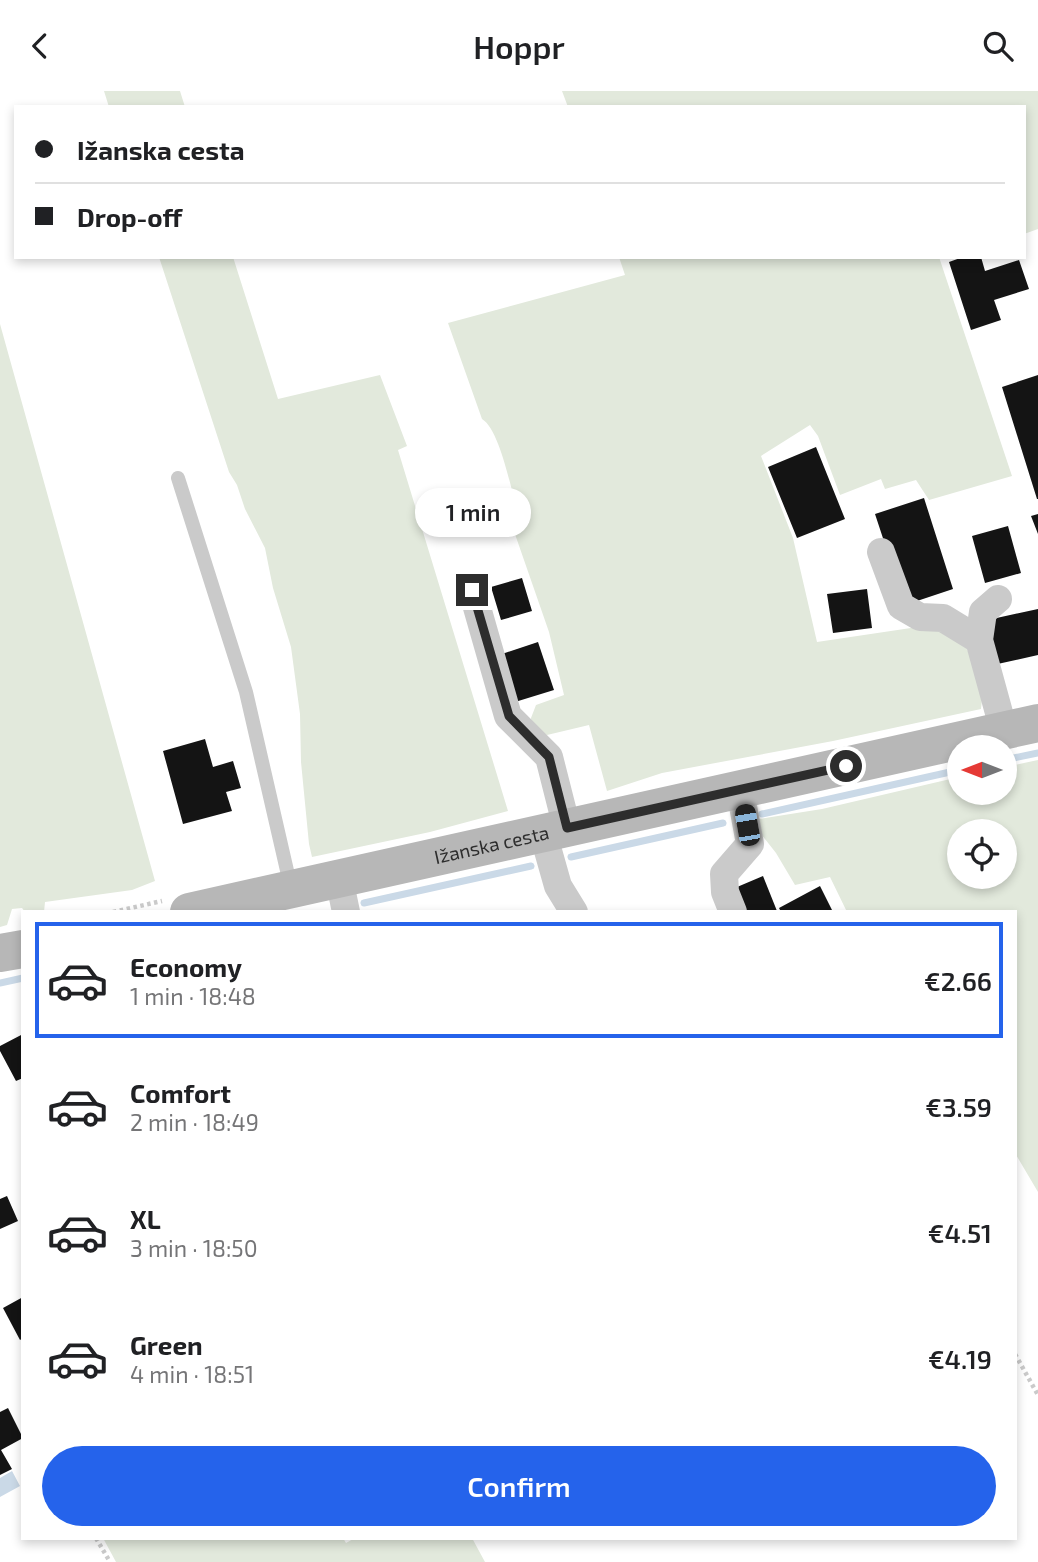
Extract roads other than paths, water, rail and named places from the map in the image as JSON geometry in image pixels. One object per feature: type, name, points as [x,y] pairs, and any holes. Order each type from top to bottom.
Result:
[{"type":"street","points":[[881,552],[901,606],[920,617],[943,618],[979,640],[1021,727]]},
{"type":"street","points":[[472,590],[509,716],[549,757],[558,886],[573,910]]},
{"type":"street","points":[[979,640],[983,612],[999,599]]},
{"type":"street","name":"Ižanska cesta","points":[[198,910],[291,889],[342,895],[555,830],[1021,727]]},
{"type":"street","points":[[732,910],[725,892],[724,874],[750,844],[740,790]]},
{"type":"street","points":[[0,953],[21,949]]},
{"type":"lane","points":[[178,478],[246,692],[291,889]]},
{"type":"water","points":[[12,1471],[20,1486],[0,1497],[0,1478]]},
{"type":"waterway","points":[[1017,757],[1038,753]]},
{"type":"waterway","points":[[762,814],[947,773]]},
{"type":"waterway","points":[[571,857],[723,823]]},
{"type":"waterway","points":[[364,903],[531,866]]},
{"type":"waterway","points":[[0,983],[21,978]]}]
